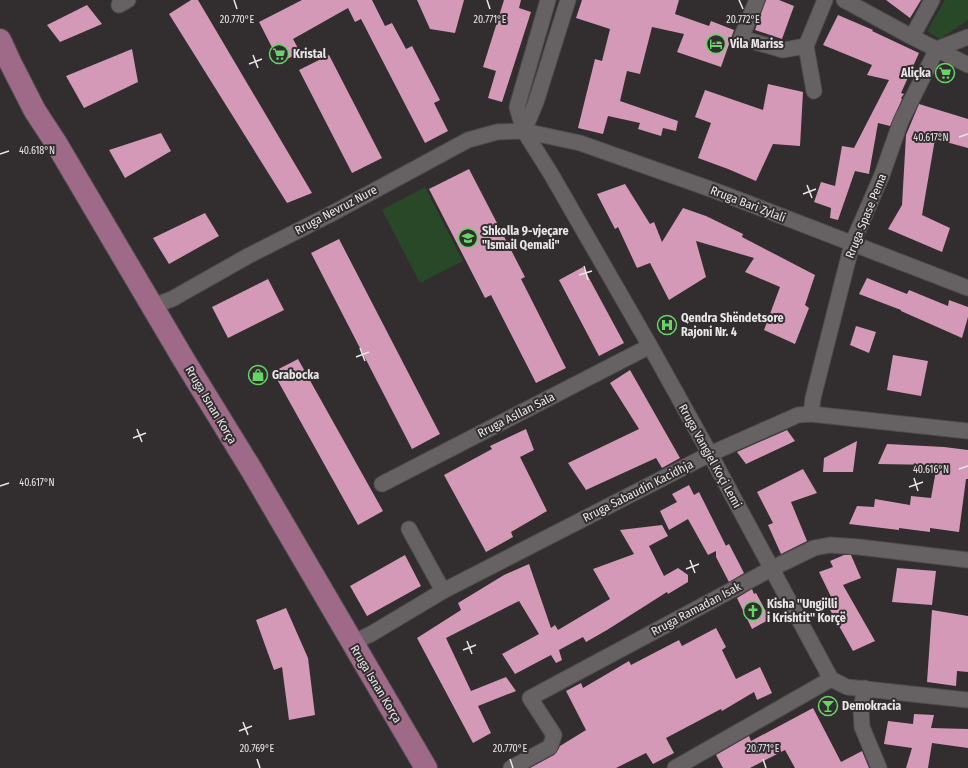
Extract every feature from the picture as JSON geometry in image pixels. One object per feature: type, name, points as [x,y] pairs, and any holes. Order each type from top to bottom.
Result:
[{"type":"main road","name":"Rruga Isnan Korça","points":[[0,40],[35,112],[56,143],[184,360],[251,469],[426,768]]},
{"type":"street","name":"Rruga Vangjel Koçi Lemi","points":[[548,0],[517,107],[524,131],[551,174],[650,346],[831,679]]},
{"type":"street","points":[[524,131],[536,102],[568,0]]},
{"type":"street","points":[[757,0],[741,38],[783,50],[806,46]]},
{"type":"street","points":[[814,91],[806,46],[824,0]]},
{"type":"street","points":[[844,0],[968,65]]},
{"type":"street","points":[[912,37],[932,0]]},
{"type":"street","points":[[937,49],[968,37]]},
{"type":"street","name":"Rruga Spase Pema","points":[[811,414],[813,398],[852,244],[882,175],[901,121],[937,49]]},
{"type":"street","name":"Rruga Bari Zylali","points":[[524,131],[580,143],[716,192],[968,288]]},
{"type":"street","name":"Rruga Nevruz Nure","points":[[153,306],[172,299],[253,254],[468,140],[497,132],[524,131]]},
{"type":"street","name":"Rruga Asllan Sala","points":[[382,484],[650,346]]},
{"type":"street","name":"Rruga Sabaudin Kacidhja","points":[[352,643],[371,634],[443,591],[710,454],[798,415],[811,414],[968,432]]},
{"type":"street","points":[[409,529],[443,591]]},
{"type":"street","name":"Rruga Ramadan Isak","points":[[511,768],[550,747],[554,735],[530,698],[771,569],[814,548],[830,544],[968,560]]},
{"type":"street","points":[[675,768],[831,679],[847,687],[968,700]]},
{"type":"street","points":[[865,688],[861,709],[862,727],[879,768]]},
{"type":"green space","points":[[945,0],[968,0],[968,20],[940,39],[927,31]]},
{"type":"green space","points":[[425,187],[463,261],[420,283],[382,210]]},
{"type":"building","points":[[191,0],[198,0],[312,193],[287,203],[169,14]]},
{"type":"building","points":[[302,0],[372,0],[385,26],[392,23],[406,49],[412,46],[440,100],[434,103],[448,131],[425,143],[361,19],[355,22],[348,8],[293,39],[300,52],[280,63],[259,22]]},
{"type":"building","points":[[417,0],[464,0],[455,33],[430,29]]},
{"type":"building","points":[[504,0],[521,0],[519,8],[531,12],[502,102],[488,98],[496,71],[483,67]]},
{"type":"building","points":[[582,0],[679,0],[675,14],[709,26],[711,21],[734,30],[721,67],[677,52],[684,34],[652,27],[640,74],[627,71],[620,101],[678,121],[676,131],[663,128],[661,136],[638,129],[640,123],[608,116],[603,134],[578,128],[595,59],[602,61],[610,29],[576,18]]},
{"type":"building","points":[[766,0],[779,0],[794,6],[782,39],[755,30]]},
{"type":"building","points":[[886,0],[921,0],[910,18]]},
{"type":"building","points":[[87,5],[102,24],[60,42],[47,25]]},
{"type":"building","points":[[838,15],[873,30],[872,31],[919,53],[901,93],[904,94],[890,126],[878,123],[869,174],[855,171],[838,220],[830,218],[831,208],[814,202],[821,182],[835,186],[842,146],[854,148],[889,80],[867,75],[872,65],[823,45]]},
{"type":"building","points":[[132,49],[138,82],[84,108],[66,76]]},
{"type":"building","points":[[329,55],[382,158],[352,173],[299,70]]},
{"type":"building","points":[[768,84],[803,92],[800,146],[773,144],[756,181],[698,158],[711,123],[695,117],[705,90],[763,110]]},
{"type":"building","points":[[919,104],[968,119],[968,148],[935,139],[922,215],[950,228],[942,252],[888,229],[902,205],[906,135]]},
{"type":"building","points":[[161,133],[171,151],[125,178],[109,150]]},
{"type":"building","points":[[469,169],[525,277],[521,279],[566,368],[536,383],[491,295],[485,298],[429,189]]},
{"type":"building","points":[[625,184],[650,224],[654,222],[662,242],[683,208],[706,216],[743,234],[742,237],[815,275],[805,305],[809,308],[795,344],[764,330],[780,287],[745,272],[754,258],[696,241],[706,277],[669,300],[650,263],[637,268],[618,227],[615,229],[597,194]]},
{"type":"building","points":[[205,213],[219,236],[169,264],[153,238]]},
{"type":"building","points":[[339,239],[440,434],[412,449],[311,253]]},
{"type":"building","points":[[583,267],[624,343],[599,356],[559,280]]},
{"type":"building","points":[[867,278],[907,294],[909,290],[948,306],[949,300],[968,307],[968,317],[962,338],[901,310],[859,294]]},
{"type":"building","points":[[268,279],[284,310],[228,338],[212,307]]},
{"type":"building","points":[[856,326],[876,332],[869,353],[850,345]]},
{"type":"building","points":[[893,355],[928,361],[921,396],[887,390]]},
{"type":"building","points":[[298,359],[383,511],[358,525],[273,372]]},
{"type":"building","points":[[630,370],[680,458],[662,468],[656,458],[586,490],[568,463],[639,429],[610,383]]},
{"type":"building","points":[[526,429],[534,450],[520,457],[547,511],[511,532],[513,537],[486,552],[444,475],[492,449],[490,446]]},
{"type":"building","points":[[787,430],[795,441],[746,464],[737,452]]},
{"type":"building","points":[[857,441],[853,472],[823,472],[824,458]]},
{"type":"building","points":[[887,444],[944,447],[968,450],[968,479],[966,479],[959,532],[930,528],[930,532],[899,528],[899,530],[849,524],[857,506],[874,507],[875,499],[910,505],[911,496],[931,498],[937,465],[878,464]]},
{"type":"building","points":[[803,469],[817,493],[791,502],[807,541],[781,554],[768,525],[773,523],[757,492]]},
{"type":"building","points":[[689,485],[694,495],[699,492],[726,546],[708,555],[688,519],[669,530],[660,511],[677,502],[672,494]]},
{"type":"building","points":[[662,525],[668,536],[649,546],[664,576],[678,568],[688,575],[688,582],[668,594],[667,592],[586,642],[583,637],[559,650],[562,660],[556,663],[551,655],[515,674],[502,654],[539,634],[519,601],[446,638],[471,691],[506,677],[516,691],[478,706],[491,733],[473,743],[417,638],[461,610],[458,603],[504,575],[529,564],[551,628],[555,625],[558,630],[610,599],[593,569],[634,554],[620,530]]},
{"type":"building","points":[[729,544],[744,573],[729,582],[716,557],[716,551]]},
{"type":"building","points":[[405,555],[421,586],[367,616],[350,586]]},
{"type":"building","points":[[844,555],[851,555],[861,578],[843,585],[875,641],[853,651],[829,608],[835,605],[819,572],[833,567],[830,561]]},
{"type":"building","points":[[897,568],[936,571],[932,605],[892,602]]},
{"type":"building","name":"Kisha \"Ungjilli i Krishtit\" Korçë","points":[[752,589],[754,594],[756,593],[770,619],[752,629],[737,598]]},
{"type":"building","points":[[286,608],[308,658],[315,715],[289,720],[282,667],[274,670],[256,620]]},
{"type":"building","points":[[932,610],[968,616],[968,672],[957,671],[956,686],[927,682]]},
{"type":"building","points":[[716,628],[726,647],[722,650],[736,679],[760,667],[772,693],[757,700],[754,692],[722,711],[721,709],[666,738],[674,753],[653,764],[646,753],[616,768],[530,768],[554,755],[560,746],[586,730],[566,691],[581,683],[583,688],[629,661],[631,665],[679,640],[682,646]]},
{"type":"building","points":[[813,708],[841,762],[862,751],[869,768],[795,768],[785,750],[750,768],[723,768],[716,755],[749,736],[751,741]]},
{"type":"building","points":[[914,714],[934,715],[931,728],[968,729],[968,748],[932,743],[928,768],[906,768],[912,748],[884,744],[888,721],[913,724]]},
{"type":"place","name":"Vila Mariss","points":[[716,44]]},
{"type":"place","name":"Kristal","points":[[279,54]]},
{"type":"place","name":"Aliçka","points":[[945,73]]},
{"type":"place","name":"Shkolla 9-vjeçare \"Ismail Qemali\"","points":[[468,238]]},
{"type":"place","name":"Qendra Shëndetsore Rajoni Nr. 4","points":[[667,325]]},
{"type":"place","name":"Grabocka","points":[[258,375]]},
{"type":"place","name":"Kisha \"Ungjilli i Krishtit\" Korçë","points":[[753,611]]},
{"type":"place","name":"Demokracia","points":[[828,706]]}]
